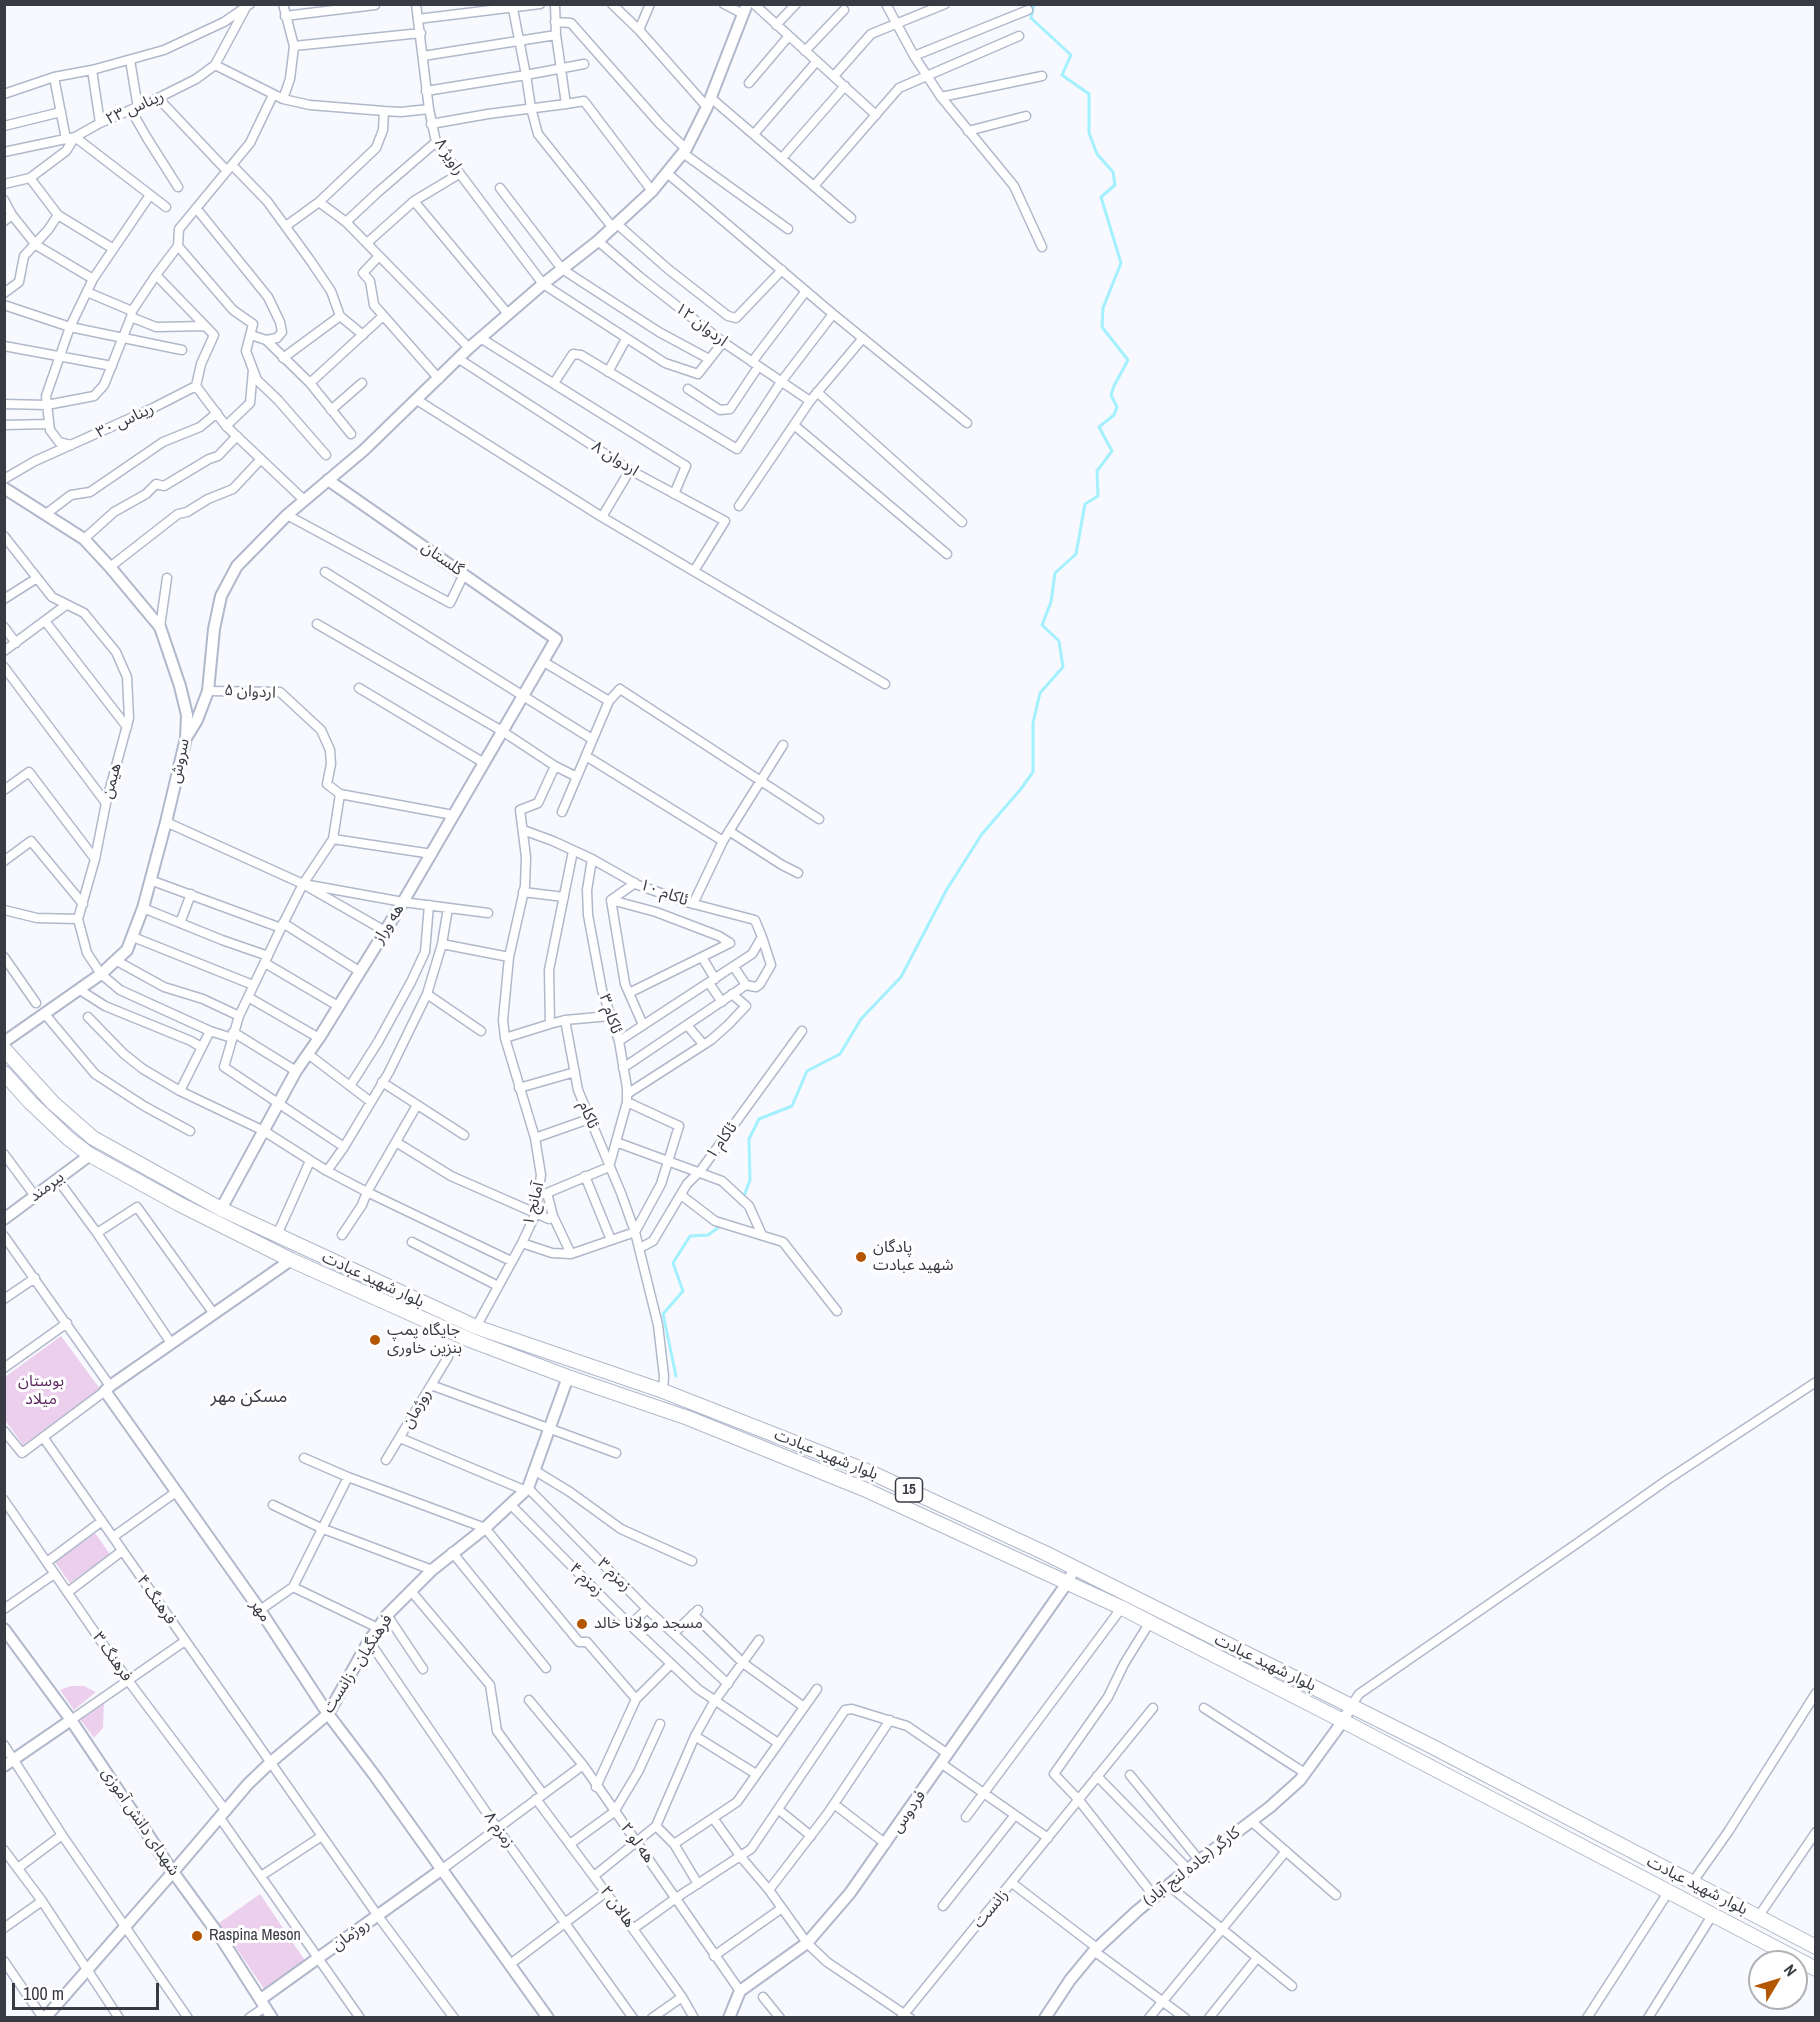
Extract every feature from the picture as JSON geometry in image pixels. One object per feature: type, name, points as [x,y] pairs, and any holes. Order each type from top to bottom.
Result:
[{"type":"main road","name":"بلوار شهید عبادت","points":[[4,1049],[53,1103],[93,1138],[221,1209],[476,1327],[663,1391],[872,1473],[1075,1568],[1351,1706],[1815,1947]]},
{"type":"main road","name":"بلوار شهید عبادت","points":[[4,1073],[61,1132],[90,1155],[179,1204],[291,1260],[470,1340],[568,1377],[688,1418],[864,1489],[1122,1608],[1670,1891],[1815,1969]]},
{"type":"main road","points":[[864,1489],[872,1473]]},
{"type":"street","points":[[283,4],[294,46],[290,79],[284,99]]},
{"type":"street","name":"راویژ ۸","points":[[416,4],[426,90],[436,142],[543,284],[665,363],[698,374],[709,359]]},
{"type":"street","points":[[418,19],[540,4]]},
{"type":"street","points":[[555,4],[556,35],[566,104]]},
{"type":"street","points":[[612,4],[709,102],[754,134],[851,218]]},
{"type":"street","points":[[639,30],[650,4]]},
{"type":"street","points":[[186,738],[197,720],[208,691],[214,629],[225,587],[237,566],[287,515],[364,450],[469,348],[543,284],[598,241],[668,173],[685,151],[709,102],[745,9],[724,4]]},
{"type":"street","points":[[754,4],[876,115]]},
{"type":"street","points":[[776,25],[796,4]]},
{"type":"street","points":[[886,4],[895,24],[941,97],[1014,186],[1042,247]]},
{"type":"street","points":[[834,76],[871,34],[945,4]]},
{"type":"street","points":[[285,16],[375,5]]},
{"type":"street","points":[[513,6],[531,108],[538,134],[615,226],[728,316],[736,318],[782,270]]},
{"type":"street","points":[[4,94],[54,77],[92,70],[164,50],[224,22],[248,7]]},
{"type":"street","name":"ریناس ۲۳","points":[[4,184],[30,178],[66,151],[70,138],[159,98],[215,65],[248,7]]},
{"type":"street","points":[[806,51],[844,10]]},
{"type":"street","points":[[914,56],[1028,10]]},
{"type":"street","points":[[555,22],[571,23],[685,151],[788,229]]},
{"type":"street","points":[[294,46],[421,33]]},
{"type":"street","points":[[423,56],[556,35]]},
{"type":"street","points":[[814,186],[899,87],[1019,36]]},
{"type":"street","points":[[749,83],[788,37]]},
{"type":"street","points":[[130,60],[135,109],[147,138],[178,187]]},
{"type":"street","points":[[754,134],[817,61]]},
{"type":"street","points":[[426,90],[584,64]]},
{"type":"street","points":[[215,65],[273,95],[310,105],[401,112],[429,109]]},
{"type":"street","points":[[92,70],[100,123]]},
{"type":"street","points":[[941,97],[1042,76]]},
{"type":"street","points":[[54,77],[61,112],[70,138],[166,207]]},
{"type":"street","points":[[782,158],[845,86]]},
{"type":"street","points":[[4,404],[47,405],[94,396],[104,385],[132,314],[156,275],[178,246],[179,229],[250,143],[273,95]]},
{"type":"street","points":[[159,98],[229,168],[267,201],[331,291],[340,316],[363,335]]},
{"type":"street","points":[[431,124],[584,101],[652,191]]},
{"type":"street","points":[[286,226],[319,202],[376,148],[383,130],[384,111]]},
{"type":"street","points":[[4,126],[61,112]]},
{"type":"street","points":[[968,131],[1026,116]]},
{"type":"street","points":[[4,152],[70,138]]},
{"type":"street","points":[[346,222],[436,142]]},
{"type":"street","points":[[668,173],[833,314],[967,423]]},
{"type":"street","points":[[367,243],[414,201],[459,174]]},
{"type":"street","points":[[30,178],[58,215],[112,248]]},
{"type":"street","points":[[500,188],[562,269],[659,332],[709,359],[723,342]]},
{"type":"street","points":[[71,445],[59,442],[50,430],[46,396],[70,327],[93,279],[150,195]]},
{"type":"street","points":[[4,200],[12,215],[36,245],[93,279]]},
{"type":"street","points":[[414,201],[508,314]]},
{"type":"street","points":[[319,202],[346,222],[469,348]]},
{"type":"street","points":[[196,208],[268,297],[280,322],[282,332],[277,338],[266,340]]},
{"type":"street","points":[[4,221],[12,215]]},
{"type":"street","points":[[4,293],[19,282],[24,256],[36,245],[58,215]]},
{"type":"street","name":"اردوان ۱۲","points":[[598,241],[723,342],[810,401]]},
{"type":"street","points":[[178,246],[233,310],[253,324],[246,351],[257,380],[278,400],[326,455]]},
{"type":"street","points":[[379,256],[363,273],[370,280],[374,305],[439,379]]},
{"type":"street","points":[[156,275],[214,335],[201,364],[196,386],[226,426],[303,500]]},
{"type":"street","points":[[688,389],[720,410],[730,409],[755,365],[806,291]]},
{"type":"street","points":[[87,292],[156,327],[205,326]]},
{"type":"street","points":[[4,305],[70,327],[182,350]]},
{"type":"street","points":[[554,383],[573,354],[581,355],[737,449],[781,382],[833,314]]},
{"type":"street","points":[[283,358],[340,316]]},
{"type":"street","points":[[310,383],[383,316]]},
{"type":"street","points":[[251,335],[266,340],[310,383],[351,435]]},
{"type":"street","points":[[739,506],[810,401],[863,338]]},
{"type":"street","points":[[482,339],[686,466],[674,494]]},
{"type":"street","points":[[608,372],[626,339]]},
{"type":"street","points":[[4,346],[112,366]]},
{"type":"street","name":"اردوان ۸","points":[[459,359],[630,470],[725,521],[694,571]]},
{"type":"street","points":[[226,426],[250,402],[253,367]]},
{"type":"street","points":[[331,410],[362,382]]},
{"type":"street","name":"ریناس ۳۰","points":[[4,479],[196,386]]},
{"type":"street","points":[[818,392],[962,522]]},
{"type":"street","points":[[417,400],[602,517],[885,684]]},
{"type":"street","points":[[46,514],[71,495],[90,492],[163,442],[200,427],[217,413]]},
{"type":"street","points":[[4,425],[49,424]]},
{"type":"street","points":[[794,425],[947,554]]},
{"type":"street","points":[[84,539],[114,512],[146,494],[156,484],[164,486],[218,456],[237,436]]},
{"type":"street","points":[[110,567],[178,514],[187,512],[208,499],[233,489],[261,459]]},
{"type":"street","points":[[602,517],[630,470]]},
{"type":"street","name":"گلستان","points":[[328,480],[556,639]]},
{"type":"street","name":"سروش","points":[[4,488],[84,539],[160,627],[185,707],[186,738],[143,908],[127,950],[101,975],[4,1042]]},
{"type":"street","points":[[287,515],[450,603],[464,574]]},
{"type":"street","name":"هیمن","points":[[4,536],[52,597],[84,613],[116,652],[127,677],[129,708],[127,728],[106,803],[95,860],[78,919],[87,953],[101,975]]},
{"type":"street","points":[[326,572],[592,739]]},
{"type":"street","points":[[4,600],[37,578]]},
{"type":"street","points":[[160,627],[167,578]]},
{"type":"street","points":[[4,651],[66,605]]},
{"type":"street","points":[[45,621],[127,728]]},
{"type":"street","points":[[317,624],[577,777]]},
{"type":"street","points":[[4,627],[16,643]]},
{"type":"street","name":"هه وراز","points":[[221,1209],[296,1071],[319,1038],[432,854],[556,639]]},
{"type":"street","points":[[544,662],[609,701]]},
{"type":"street","points":[[4,667],[106,803]]},
{"type":"street","points":[[359,688],[484,763]]},
{"type":"street","points":[[562,812],[609,701],[620,689],[819,819]]},
{"type":"street","name":"اردوان ۵","points":[[208,691],[280,692],[321,730],[330,750],[331,764],[327,784],[340,794]]},
{"type":"street","points":[[693,904],[723,841],[783,745]]},
{"type":"street","points":[[586,756],[723,841]]},
{"type":"street","name":"آمانج ۱","points":[[476,1327],[535,1215],[541,1175],[535,1138],[505,1038],[503,1020],[509,957],[523,892],[526,857],[520,810],[538,803],[555,766]]},
{"type":"street","points":[[4,790],[29,772],[95,860]]},
{"type":"street","points":[[344,1147],[224,1067],[232,1035],[253,986],[303,884],[333,839],[340,794],[453,815]]},
{"type":"street","points":[[166,822],[303,884],[385,932]]},
{"type":"street","name":"ئاکام ۱۰","points":[[523,830],[573,851],[635,883],[693,904],[755,920],[762,937]]},
{"type":"street","points":[[729,831],[798,873]]},
{"type":"street","points":[[333,839],[432,854]]},
{"type":"street","points":[[4,861],[31,841],[82,904]]},
{"type":"street","points":[[550,1024],[549,970],[573,851]]},
{"type":"street","name":"ئاکام ۳","points":[[592,860],[587,890],[588,915],[602,990],[619,1041],[627,1088],[627,1098],[609,1167]]},
{"type":"street","points":[[150,880],[282,926],[359,971]]},
{"type":"street","points":[[610,900],[635,883]]},
{"type":"street","points":[[303,884],[403,902],[488,913]]},
{"type":"street","points":[[523,892],[564,897]]},
{"type":"street","points":[[180,923],[191,894]]},
{"type":"street","points":[[610,900],[656,912],[719,936],[730,943],[629,993]]},
{"type":"street","points":[[610,900],[629,993],[644,1025]]},
{"type":"street","points":[[350,1086],[406,992],[425,952],[429,905]]},
{"type":"street","points":[[143,908],[266,959],[338,1006]]},
{"type":"street","points":[[327,1171],[372,1102],[427,994],[442,944],[448,908]]},
{"type":"street","points":[[4,910],[38,918],[78,919]]},
{"type":"street","points":[[133,937],[253,986]]},
{"type":"street","points":[[619,1041],[752,954],[762,937]]},
{"type":"street","points":[[623,1068],[746,985],[756,987],[760,984],[771,965],[762,937]]},
{"type":"street","points":[[442,944],[509,957]]},
{"type":"street","points":[[4,957],[36,1003]]},
{"type":"street","points":[[702,957],[722,1002]]},
{"type":"street","points":[[117,961],[164,987],[203,999],[239,1016]]},
{"type":"street","points":[[734,967],[746,985]]},
{"type":"street","points":[[101,975],[120,990],[210,1031],[232,1035],[296,1071]]},
{"type":"street","points":[[80,990],[105,1006],[201,1047]]},
{"type":"street","points":[[427,994],[481,1031]]},
{"type":"street","points":[[522,1243],[552,1253],[571,1254],[635,1232],[661,1184],[679,1126],[627,1098],[711,1040],[746,1006],[732,994]]},
{"type":"street","points":[[248,997],[319,1038]]},
{"type":"street","points":[[44,1013],[95,1074],[144,1106],[190,1131]]},
{"type":"street","points":[[505,1038],[565,1020],[610,1016]]},
{"type":"street","points":[[88,1017],[142,1069],[180,1091],[264,1131],[310,1161],[367,1192],[511,1261]]},
{"type":"street","name":"ئاکام","points":[[565,1020],[578,1090],[640,1248],[658,1325],[664,1376],[663,1391]]},
{"type":"street","points":[[687,1025],[704,1044]]},
{"type":"street","points":[[180,1091],[210,1031]]},
{"type":"street","name":"ئاکام ۱","points":[[640,1248],[653,1241],[687,1184],[699,1172],[802,1031]]},
{"type":"street","points":[[308,1054],[372,1102]]},
{"type":"street","points":[[519,1088],[575,1072]]},
{"type":"street","points":[[382,1082],[464,1135]]},
{"type":"street","points":[[342,1235],[362,1205],[367,1192],[417,1105]]},
{"type":"street","points":[[535,1138],[589,1119]]},
{"type":"street","points":[[396,1142],[451,1176],[535,1215],[549,1219]]},
{"type":"street","points":[[616,1142],[722,1181],[749,1206],[762,1235]]},
{"type":"street","points":[[4,1154],[35,1196]]},
{"type":"street","name":"بیرمند","points":[[4,1219],[90,1155]]},
{"type":"street","points":[[276,1235],[310,1161]]},
{"type":"street","points":[[538,1195],[548,1193],[609,1167]]},
{"type":"street","points":[[585,1176],[612,1240]]},
{"type":"street","points":[[58,1180],[97,1233],[171,1343]]},
{"type":"street","points":[[548,1193],[553,1216],[571,1254]]},
{"type":"street","points":[[681,1195],[715,1221],[783,1242],[837,1311]]},
{"type":"street","points":[[97,1233],[137,1207],[214,1314]]},
{"type":"street","points":[[4,1236],[67,1323],[107,1388]]},
{"type":"street","points":[[412,1242],[498,1286]]},
{"type":"street","points":[[4,1431],[22,1453],[107,1388],[291,1260]]},
{"type":"street","points":[[4,1299],[35,1278]]},
{"type":"street","points":[[5,1366],[67,1323]]},
{"type":"street","name":"روژمان","points":[[386,1460],[448,1357]]},
{"type":"street","name":"فرهنگیان - زانست","points":[[44,2018],[248,1784],[328,1714],[369,1641],[387,1615],[432,1570],[485,1528],[526,1489],[568,1377]]},
{"type":"street","points":[[1351,1706],[1359,1694],[1667,1480],[1815,1382]]},
{"type":"street","points":[[431,1385],[616,1453]]},
{"type":"street","name":"مهر","points":[[107,1388],[176,1492],[260,1610],[328,1714],[548,2018]]},
{"type":"street","name":"فرهنگ ۴","points":[[43,1437],[378,1916],[454,2018]]},
{"type":"street","points":[[400,1438],[526,1489]]},
{"type":"street","points":[[304,1458],[348,1477],[485,1528],[579,1642],[587,1642],[636,1699]]},
{"type":"street","points":[[534,1470],[570,1492],[621,1529],[692,1561]]},
{"type":"street","points":[[260,1610],[293,1587],[348,1477]]},
{"type":"street","name":"زمزم ۳","points":[[526,1489],[647,1609],[728,1684]]},
{"type":"street","points":[[113,1537],[176,1492]]},
{"type":"street","name":"فرهنگ ۳","points":[[4,1500],[223,1814],[261,1876],[360,2018]]},
{"type":"street","points":[[273,1505],[321,1528],[432,1570]]},
{"type":"street","name":"زمزم ۴","points":[[511,1505],[670,1665],[714,1702],[778,1743]]},
{"type":"street","points":[[47,1562],[102,1521]]},
{"type":"street","points":[[68,1592],[122,1551]]},
{"type":"street","points":[[452,1552],[546,1668]]},
{"type":"street","name":"فردوس","points":[[740,1991],[807,1943],[850,1893],[1067,1583],[1075,1568]]},
{"type":"street","points":[[4,1609],[54,1574]]},
{"type":"street","points":[[293,1587],[378,1628]]},
{"type":"street","name":"هالان ۲","points":[[411,1591],[490,1685],[497,1731],[570,1844],[682,1997],[694,2018]]},
{"type":"street","points":[[966,1817],[1130,1596]]},
{"type":"street","points":[[630,1625],[647,1609]]},
{"type":"street","points":[[674,1633],[696,1612],[743,1664],[804,1707]]},
{"type":"street","points":[[387,1615],[423,1669]]},
{"type":"street","points":[[1150,1622],[1124,1664],[1108,1697],[1054,1774],[1078,1799],[1154,1896]]},
{"type":"street","name":"شهدای دانش آموزی","points":[[4,1629],[71,1720],[272,2018]]},
{"type":"street","points":[[594,1876],[656,1826],[695,1736],[714,1702],[759,1640]]},
{"type":"street","points":[[4,1766],[185,1641]]},
{"type":"street","name":"زمزم ۸","points":[[369,1641],[497,1828],[633,2018]]},
{"type":"street","points":[[596,1787],[636,1699],[670,1665]]},
{"type":"street","points":[[674,1844],[737,1802],[817,1689]]},
{"type":"street","points":[[1692,1883],[1728,1832],[1815,1693]]},
{"type":"street","name":"هه لو ۲","points":[[529,1700],[583,1766],[740,1991]]},
{"type":"street","name":"کارگر (جاده لنج آباد)","points":[[1045,2018],[1070,1980],[1096,1950],[1154,1896],[1251,1821],[1305,1773],[1343,1721],[1351,1706]]},
{"type":"street","name":"زانست","points":[[905,2016],[1153,1708]]},
{"type":"street","points":[[1204,1708],[1305,1773]]},
{"type":"street","points":[[633,1929],[751,1849],[844,1710],[852,1709],[907,1726],[984,1793],[1048,1838]]},
{"type":"street","points":[[769,1890],[834,1804],[890,1720]]},
{"type":"street","points":[[570,1844],[614,1812],[638,1772],[660,1724]]},
{"type":"street","points":[[695,1736],[756,1774]]},
{"type":"street","points":[[4,1745],[188,2018]]},
{"type":"street","points":[[441,1870],[583,1766]]},
{"type":"street","points":[[1130,1775],[1195,1855]]},
{"type":"street","points":[[1097,1776],[1188,1869]]},
{"type":"street","points":[[834,1804],[886,1844]]},
{"type":"street","points":[[779,1810],[811,1836]]},
{"type":"street","points":[[943,1906],[1015,1815]]},
{"type":"street","points":[[713,1818],[807,1943],[827,1962],[905,2016]]},
{"type":"street","points":[[1251,1821],[1336,1895]]},
{"type":"street","points":[[656,1826],[674,1844],[698,1884]]},
{"type":"street","points":[[1758,1917],[1815,1832]]},
{"type":"street","points":[[18,1868],[63,1834]]},
{"type":"street","points":[[261,1876],[322,1836]]},
{"type":"street","points":[[4,1850],[42,1901],[119,2018]]},
{"type":"street","points":[[1149,2018],[1286,1851]]},
{"type":"street","name":"روژمان","points":[[263,2003],[318,1959],[441,1870]]},
{"type":"street","points":[[1012,1883],[1185,2018]]},
{"type":"street","points":[[1168,1885],[1292,1986]]},
{"type":"street","points":[[1587,2018],[1670,1891]]},
{"type":"street","points":[[509,1965],[606,1892]]},
{"type":"street","points":[[4,1928],[42,1901]]},
{"type":"street","points":[[714,1956],[782,1908]]},
{"type":"street","points":[[1648,2018],[1713,1914]]},
{"type":"street","points":[[1209,2018],[1257,1958]]},
{"type":"street","points":[[4,1961],[44,2018]]},
{"type":"street","points":[[729,2018],[740,1991]]},
{"type":"street","points":[[652,2018],[682,1997]]},
{"type":"street","points":[[763,1997],[780,2018]]},
{"type":"street","points":[[249,2018],[263,2003]]},
{"type":"green space","name":"بوستان میلاد","points":[[61,1336],[100,1389],[23,1445],[5,1420],[5,1377]]},
{"type":"green space","points":[[95,1533],[110,1554],[70,1583],[55,1562]]},
{"type":"green space","points":[[71,1686],[84,1686],[96,1692],[74,1710],[60,1690]]},
{"type":"green space","points":[[104,1702],[103,1728],[94,1738],[80,1719]]},
{"type":"green space","points":[[260,1894],[306,1962],[265,1990],[219,1923]]},
{"type":"waterway","points":[[744,1196],[750,1180],[749,1139],[759,1119],[792,1106],[807,1071],[840,1054],[861,1019],[901,977],[947,889],[982,834],[1033,772],[1033,723],[1040,693],[1063,667],[1059,641],[1042,625],[1051,602],[1055,573],[1076,554],[1085,504],[1098,496],[1097,471],[1112,451],[1099,427],[1114,415],[1117,407],[1111,395],[1128,360],[1102,327],[1103,308],[1121,263],[1101,197],[1115,185],[1113,172],[1097,154],[1089,133],[1089,94],[1062,75],[1071,55],[1031,18],[1034,4]]},
{"type":"waterway","points":[[676,1376],[663,1314],[683,1291],[673,1263],[690,1236],[708,1235],[719,1227]]},
{"type":"place","name":"پادگان شهید عبادت","points":[[861,1257]]},
{"type":"place","name":"جایگاه پمپ بنزین خاوری","points":[[375,1340]]},
{"type":"place","name":"مسجد مولانا خالد","points":[[582,1624]]},
{"type":"place","name":"Raspina Meson","points":[[197,1936]]},
{"type":"district","name":"مسکن مهر","points":[[249,1397]]}]
